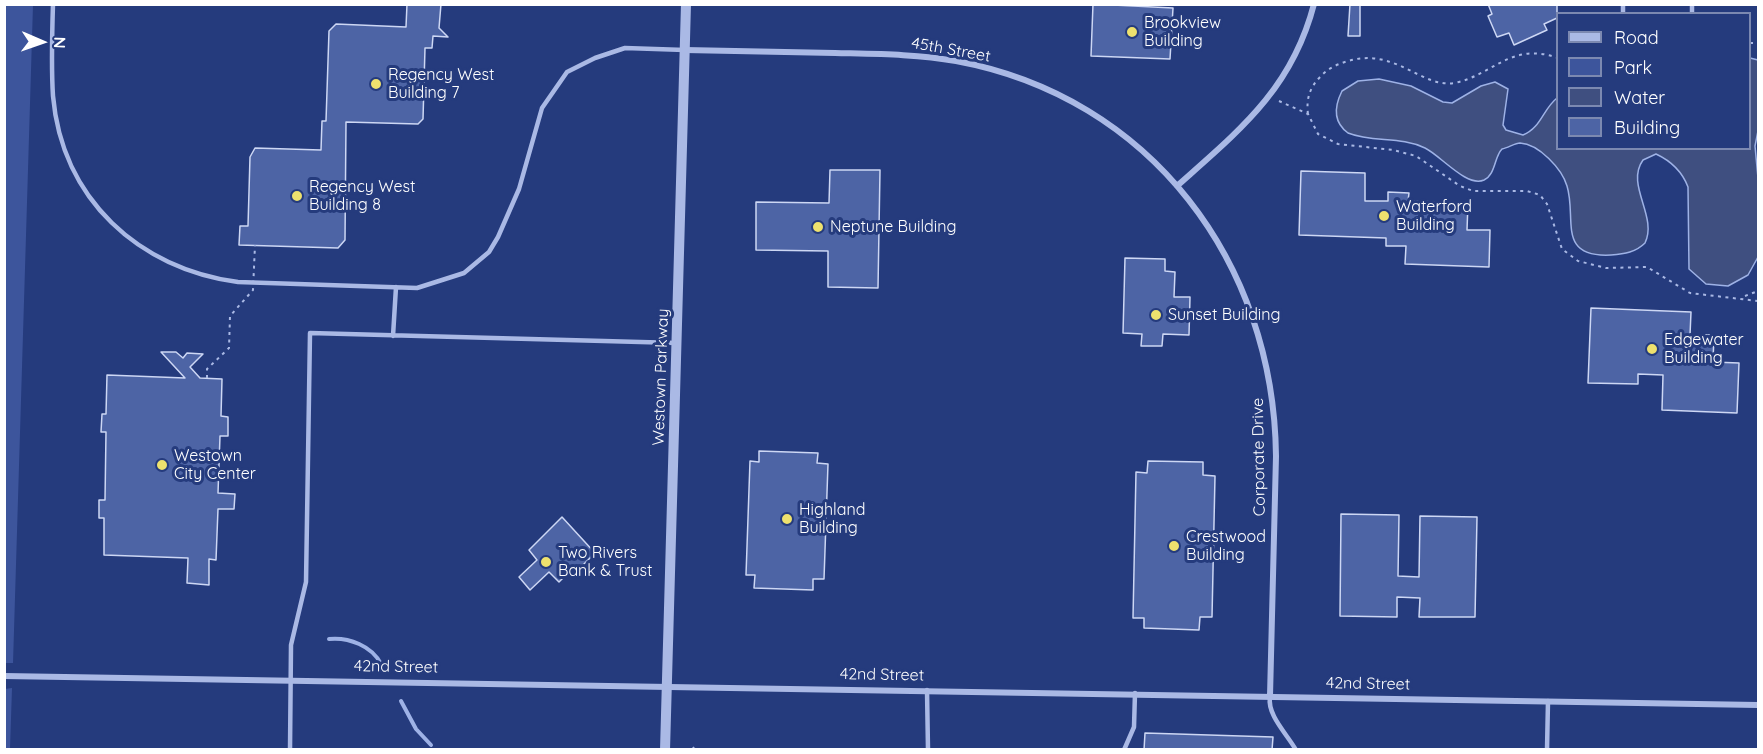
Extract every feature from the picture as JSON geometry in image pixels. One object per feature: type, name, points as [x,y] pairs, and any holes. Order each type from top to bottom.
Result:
[{"type":"street","name":"Westown Parkway","points":[[665,750],[686,4]]},
{"type":"street","points":[[1177,186],[1248,122],[1271,96],[1300,48],[1314,4]]},
{"type":"street","name":"45th Street","points":[[685,50],[911,56],[957,61],[984,68],[1044,89],[1088,111],[1136,146],[1177,186]]},
{"type":"street","name":"Corporate Drive","points":[[1177,186],[1209,227],[1238,278],[1260,335],[1270,376],[1276,456],[1270,696]]},
{"type":"street","name":"42nd Street","points":[[7,676],[667,685],[1758,705]]},
{"type":"lane","points":[[53,4],[53,98],[64,146],[73,168],[110,223],[137,246],[174,267],[209,278],[238,282],[417,288],[464,273],[489,252],[519,189],[542,108],[567,72],[595,58],[625,48],[685,50]]},
{"type":"lane","points":[[393,336],[396,288]]},
{"type":"lane","points":[[290,750],[291,645],[306,582],[310,333],[677,343]]},
{"type":"lane","points":[[927,690],[928,750]]},
{"type":"lane","points":[[1124,750],[1134,727],[1135,693]]},
{"type":"lane","points":[[1270,696],[1269,702],[1281,729],[1296,750]]},
{"type":"lane","points":[[1547,750],[1548,701]]},
{"type":"path","points":[[1556,58],[1533,54],[1511,57],[1460,81],[1448,83],[1391,61],[1370,58],[1352,60],[1334,66],[1317,80],[1307,99],[1308,114],[1318,134],[1338,144],[1394,150],[1416,156],[1460,186],[1473,191],[1527,191],[1540,195],[1547,204],[1562,249],[1578,261],[1606,268],[1647,267],[1690,293],[1743,297],[1758,301]]},
{"type":"path","points":[[1271,96],[1308,114]]},
{"type":"path","points":[[207,378],[207,369],[229,348],[231,316],[253,290],[255,245]]},
{"type":"path","points":[[1743,297],[1758,291]]},
{"type":"green space","points":[[4,5],[33,5],[13,663],[4,663]]},
{"type":"green space","points":[[12,688],[10,749],[5,749],[5,689]]},
{"type":"water","points":[[1751,58],[1758,60],[1758,131],[1755,146],[1758,178],[1758,257],[1748,275],[1728,286],[1706,284],[1689,269],[1688,187],[1683,176],[1675,167],[1656,154],[1643,160],[1638,170],[1639,190],[1648,222],[1645,243],[1638,249],[1626,253],[1594,254],[1582,250],[1576,243],[1572,234],[1570,198],[1564,179],[1549,158],[1535,148],[1520,143],[1502,149],[1491,174],[1484,180],[1477,181],[1462,175],[1416,144],[1367,138],[1348,133],[1343,129],[1336,114],[1337,103],[1342,91],[1358,81],[1379,79],[1411,86],[1443,102],[1452,103],[1481,86],[1495,82],[1508,89],[1503,125],[1506,130],[1523,135],[1534,128],[1556,99],[1556,150],[1751,150]]},
{"type":"building","points":[[407,4],[441,4],[439,28],[448,37],[433,36],[432,48],[425,48],[423,119],[418,124],[346,122],[345,240],[338,248],[239,245],[240,226],[248,226],[250,157],[255,148],[321,150],[322,121],[326,121],[329,31],[336,24],[406,27]]},
{"type":"building","name":"Brookview Building","points":[[1093,4],[1173,8],[1170,59],[1091,56]]},
{"type":"building","points":[[1350,4],[1360,4],[1360,36],[1348,36]]},
{"type":"building","points":[[1488,4],[1557,4],[1556,18],[1544,24],[1547,30],[1514,45],[1509,33],[1497,37],[1488,16],[1492,14]]},
{"type":"building","name":"Neptune Building","points":[[830,170],[880,170],[878,288],[828,287],[828,251],[756,250],[756,202],[829,203]]},
{"type":"building","name":"Waterford Building","points":[[1301,171],[1365,173],[1365,201],[1388,201],[1388,192],[1409,193],[1408,201],[1468,203],[1467,230],[1490,230],[1489,267],[1405,264],[1406,246],[1386,246],[1386,238],[1299,235]]},
{"type":"building","name":"Sunset Building","points":[[1125,258],[1165,259],[1165,271],[1175,272],[1174,297],[1190,297],[1189,335],[1163,334],[1162,346],[1141,346],[1142,334],[1123,333]]},
{"type":"building","name":"Edgewater Building","points":[[1591,308],[1691,312],[1690,335],[1714,335],[1713,362],[1739,363],[1737,413],[1662,410],[1663,375],[1638,374],[1638,384],[1588,383]]},
{"type":"building","name":"Westown City Center","points":[[161,352],[176,352],[183,358],[187,353],[203,354],[190,367],[200,378],[222,379],[221,416],[228,417],[228,436],[220,436],[218,493],[235,494],[234,509],[218,509],[216,560],[209,559],[209,585],[187,583],[188,558],[104,555],[104,518],[99,518],[99,500],[105,500],[106,432],[101,432],[102,414],[106,414],[107,375],[185,378]]},
{"type":"building","name":"Highland Building","points":[[759,451],[818,453],[817,463],[828,464],[824,579],[813,579],[813,590],[754,588],[755,575],[746,575],[750,461],[759,462]]},
{"type":"building","name":"Crestwood Building","points":[[1148,461],[1203,462],[1203,475],[1215,476],[1212,617],[1200,617],[1199,630],[1144,628],[1144,618],[1133,618],[1136,472],[1147,473]]},
{"type":"building","points":[[1341,514],[1399,515],[1398,576],[1419,577],[1420,516],[1477,517],[1475,617],[1419,617],[1420,598],[1397,597],[1397,617],[1340,616]]},
{"type":"building","points":[[562,517],[595,553],[576,572],[576,577],[566,575],[559,582],[549,572],[530,590],[519,577],[537,560],[529,550]]},
{"type":"building","points":[[1145,733],[1273,737],[1272,750],[1144,750]]},
{"type":"waterway","points":[[329,639],[352,641],[359,644],[372,652],[381,664]]},
{"type":"waterway","points":[[401,701],[416,729],[431,745]]},
{"type":"place","name":"Brookview Building","points":[[1132,32]]},
{"type":"place","name":"Regency West Building 7","points":[[376,84]]},
{"type":"place","name":"Regency West Building 8","points":[[297,196]]},
{"type":"place","name":"Waterford Building","points":[[1384,216]]},
{"type":"place","name":"Neptune Building","points":[[818,227]]},
{"type":"place","name":"Sunset Building","points":[[1156,315]]},
{"type":"place","name":"Edgewater Building","points":[[1652,349]]},
{"type":"place","name":"Westown City Center","points":[[162,465]]},
{"type":"place","name":"Highland Building","points":[[787,519]]},
{"type":"place","name":"Crestwood Building","points":[[1174,546]]},
{"type":"place","name":"Two Rivers Bank & Trust","points":[[546,562]]}]
